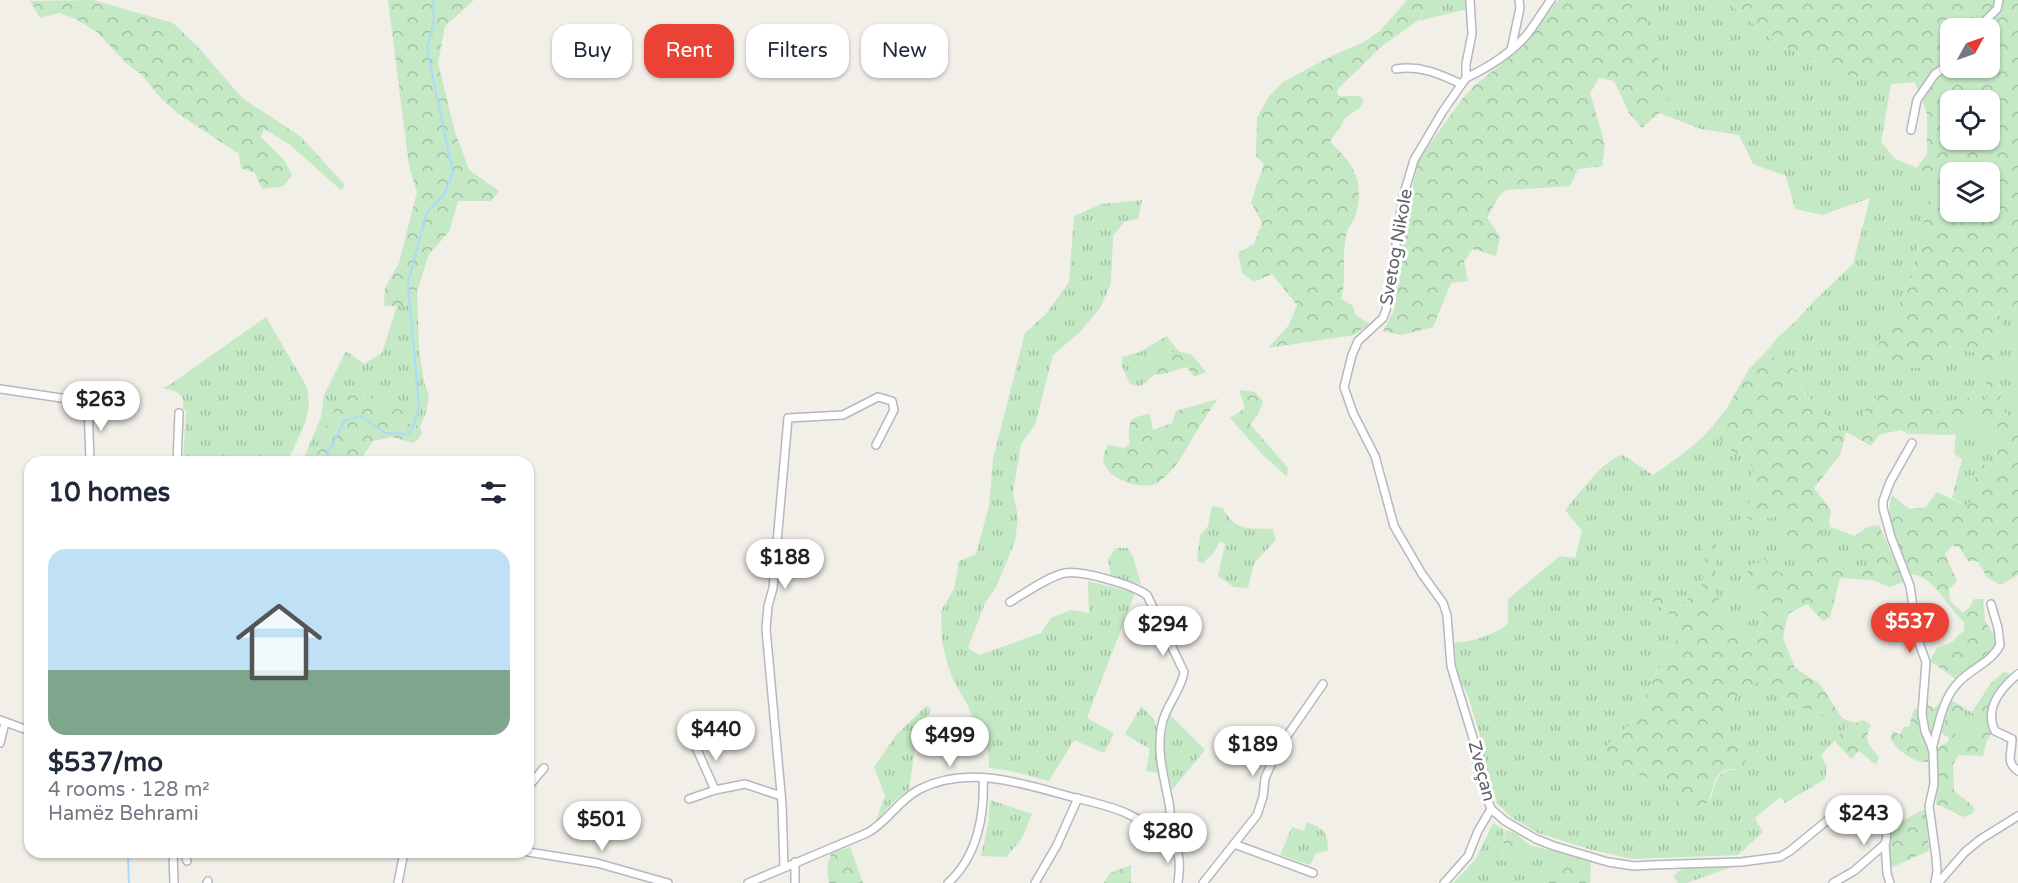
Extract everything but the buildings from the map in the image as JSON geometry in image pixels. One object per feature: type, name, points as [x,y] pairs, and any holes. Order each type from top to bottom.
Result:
[{"type":"street","name":"Svetog Nikole","points":[[1358,341],[1383,318],[1386,310],[1403,197],[1414,160],[1464,81],[1472,34],[1470,0]]},
{"type":"street","points":[[1511,50],[1520,8],[1519,0]]},
{"type":"street","points":[[1396,69],[1421,68],[1464,81],[1511,50],[1526,37],[1551,0]]},
{"type":"street","points":[[1988,18],[1997,9],[1999,0]]},
{"type":"street","points":[[1911,130],[1917,100],[1935,74],[1940,71]]},
{"type":"street","name":"Zveçan","points":[[1358,341],[1344,387],[1353,413],[1375,456],[1394,526],[1422,574],[1443,603],[1448,615],[1451,666],[1473,738],[1479,776],[1491,809],[1505,821],[1536,839],[1608,862],[1634,866],[1741,862],[1780,857],[1790,852],[1835,814],[1864,800],[1871,804],[1887,836],[1885,844],[1890,883]]},
{"type":"street","points":[[0,389],[88,402],[90,456]]},
{"type":"street","points":[[784,867],[781,796],[766,629],[768,606],[773,588],[788,418],[843,415],[878,396],[892,401],[894,410],[876,445]]},
{"type":"street","points":[[177,456],[179,413]]},
{"type":"street","points":[[1912,443],[1890,482],[1883,508],[1891,537],[1910,586],[1918,640],[1926,662],[1922,714],[1924,731],[1932,749]]},
{"type":"street","points":[[1010,602],[1064,573],[1111,581],[1139,589],[1147,595],[1184,672],[1182,683],[1162,723],[1160,746],[1172,840],[1180,861],[1178,883]]},
{"type":"street","points":[[1936,883],[1936,856],[1929,806],[1934,784],[1932,749],[1942,715],[1956,684],[1993,655],[2000,645],[1991,604]]},
{"type":"street","points":[[2018,674],[2005,685],[1994,701],[1991,718],[1995,731],[2012,739],[2009,761],[2018,771]]},
{"type":"street","points":[[1203,883],[1257,815],[1263,796],[1265,778],[1278,749],[1323,684]]},
{"type":"street","points":[[0,743],[3,722],[24,729]]},
{"type":"street","points":[[695,746],[715,790]]},
{"type":"street","points":[[534,780],[544,768]]},
{"type":"street","points":[[948,883],[971,855],[984,802],[983,778]]},
{"type":"street","points":[[748,883],[875,829],[908,796],[923,788],[956,780],[1000,778],[1078,798],[1117,809],[1142,822],[1165,841],[1172,840]]},
{"type":"street","points":[[689,799],[715,790],[745,784],[781,796]]},
{"type":"street","points":[[1035,883],[1057,845],[1078,798]]},
{"type":"street","points":[[1443,883],[1468,856],[1478,831],[1491,809]]},
{"type":"street","points":[[1936,883],[1965,852],[2018,816]]},
{"type":"street","points":[[1234,844],[1313,873]]},
{"type":"street","points":[[1833,883],[1854,871],[1885,844]]},
{"type":"street","points":[[534,853],[597,864],[668,883]]},
{"type":"street","points":[[173,858],[174,883]]},
{"type":"street","points":[[398,883],[403,858]]},
{"type":"street","points":[[795,862],[795,883]]},
{"type":"green space","points":[[93,0],[173,23],[198,47],[242,98],[300,136],[345,185],[341,190],[289,144],[264,129],[261,137],[284,160],[292,175],[284,186],[262,189],[255,173],[241,168],[239,154],[177,113],[142,75],[126,63],[97,32],[74,18],[59,13],[40,18],[30,1]]},
{"type":"green space","points":[[388,0],[474,0],[445,26],[438,63],[455,132],[469,170],[499,191],[491,201],[458,201],[449,232],[429,254],[417,291],[404,306],[384,306],[385,288],[399,263],[417,192],[409,166]]},
{"type":"green space","points":[[1407,0],[1425,0],[1423,14],[1416,22],[1382,46],[1337,90],[1339,96],[1360,96],[1364,100],[1360,108],[1346,117],[1330,142],[1352,167],[1356,175],[1359,194],[1355,217],[1346,234],[1344,284],[1341,299],[1352,305],[1356,315],[1369,324],[1354,335],[1268,348],[1289,325],[1297,305],[1272,274],[1254,282],[1242,273],[1238,253],[1254,244],[1262,223],[1251,202],[1264,164],[1256,156],[1257,118],[1269,96],[1283,82],[1364,42],[1380,31]]},
{"type":"green space","points":[[1425,0],[1465,0],[1468,9],[1418,21],[1423,14]]},
{"type":"green space","points":[[1558,0],[1646,0],[1647,22],[1669,95],[1659,113],[1642,128],[1629,113],[1614,81],[1599,78],[1590,93],[1605,144],[1602,166],[1578,169],[1570,186],[1506,190],[1499,196],[1487,218],[1500,236],[1496,256],[1473,249],[1464,261],[1468,281],[1451,283],[1433,327],[1402,335],[1383,331],[1394,310],[1404,225],[1419,159],[1463,98],[1475,85],[1522,48]]},
{"type":"green space","points":[[1646,0],[1725,0],[1775,42],[1841,74],[1891,84],[1881,142],[1895,159],[1917,168],[1934,194],[1922,227],[1910,286],[1885,326],[1891,366],[1937,369],[1943,345],[1977,353],[1985,377],[1988,398],[1977,408],[1950,412],[1945,418],[1930,407],[1915,408],[1904,405],[1885,388],[1865,408],[1861,440],[1840,431],[1776,359],[1765,353],[1779,336],[1853,264],[1870,198],[1822,215],[1795,209],[1786,176],[1753,164],[1739,135],[1701,129],[1659,113],[1669,95],[1647,22]]},
{"type":"green space","points":[[1725,0],[2018,0],[2018,308],[2003,300],[1999,313],[2004,332],[1992,348],[2004,412],[2018,423],[2018,575],[2000,585],[1987,577],[1977,561],[1968,561],[1959,547],[1952,546],[1945,554],[1957,581],[1949,589],[1950,601],[1963,613],[1974,599],[1983,599],[1985,621],[1996,638],[1996,645],[1957,680],[1930,661],[1937,648],[1952,642],[1964,630],[1964,622],[1932,585],[1918,575],[1910,575],[1891,525],[1890,505],[1892,495],[1909,509],[1926,507],[1937,492],[1966,506],[1979,495],[1975,464],[1984,464],[1991,474],[1997,466],[1994,440],[1974,419],[1965,418],[1957,424],[1958,435],[1909,434],[1900,430],[1879,435],[1871,446],[1861,440],[1865,408],[1880,395],[1885,387],[1904,405],[1915,408],[1930,407],[1945,418],[1950,412],[1952,401],[1965,394],[1977,408],[1988,398],[1985,377],[1977,353],[1944,345],[1937,369],[1891,366],[1875,355],[1885,326],[1910,286],[1922,227],[1934,194],[1917,168],[1927,154],[1927,114],[1915,82],[1891,84],[1841,74],[1775,42]]},
{"type":"green space","points":[[1142,200],[1138,219],[1124,222],[1113,236],[1111,283],[1100,308],[1080,332],[1053,355],[1035,425],[1021,444],[1013,492],[1018,517],[1015,542],[996,587],[985,603],[968,648],[979,655],[1041,633],[1051,618],[1071,610],[1089,613],[1088,581],[1135,593],[1087,718],[1114,733],[1104,753],[1074,740],[1049,781],[1007,770],[989,768],[988,750],[947,663],[942,640],[941,611],[954,589],[959,561],[976,554],[989,506],[993,459],[1025,333],[1046,314],[1069,282],[1074,216],[1102,204]]},
{"type":"green space","points":[[417,291],[419,347],[424,382],[429,394],[426,412],[420,426],[406,423],[393,408],[381,408],[360,389],[336,406],[318,452],[314,456],[305,456],[321,417],[324,395],[346,351],[364,364],[382,353],[397,306],[404,306]]},
{"type":"green space","points":[[2003,300],[2018,308],[2018,423],[2004,412],[1992,348],[2004,332],[1999,313]]},
{"type":"green space","points":[[266,317],[307,387],[309,404],[305,424],[290,456],[183,456],[186,410],[183,409],[183,398],[177,392],[163,388]]},
{"type":"green space","points":[[1167,336],[1178,351],[1163,355],[1150,365],[1154,375],[1141,386],[1130,384],[1122,366],[1122,357],[1140,352]]},
{"type":"green space","points":[[1178,351],[1192,355],[1206,372],[1194,377],[1187,367],[1154,375],[1149,365],[1163,355]]},
{"type":"green space","points":[[1765,353],[1797,371],[1794,378],[1803,392],[1840,431],[1846,432],[1840,455],[1814,488],[1831,510],[1830,527],[1820,533],[1824,554],[1836,564],[1865,568],[1872,564],[1855,536],[1867,527],[1879,525],[1904,582],[1890,587],[1872,580],[1840,578],[1830,617],[1823,621],[1807,604],[1788,614],[1783,638],[1795,668],[1820,684],[1842,718],[1838,723],[1815,710],[1791,707],[1779,690],[1763,679],[1734,698],[1725,729],[1735,742],[1748,752],[1744,768],[1726,770],[1718,775],[1704,806],[1685,812],[1664,782],[1628,772],[1624,768],[1599,760],[1602,750],[1627,727],[1639,712],[1651,682],[1679,635],[1674,618],[1651,600],[1656,594],[1684,602],[1701,588],[1706,568],[1702,544],[1707,536],[1713,536],[1717,547],[1713,588],[1737,632],[1753,640],[1763,633],[1761,603],[1748,596],[1743,588],[1749,566],[1765,558],[1773,570],[1794,577],[1801,565],[1784,541],[1782,515],[1753,521],[1743,514],[1754,494],[1751,478],[1754,470],[1749,462],[1722,443],[1716,422],[1727,408],[1749,369]]},
{"type":"green space","points":[[360,389],[381,408],[406,411],[406,423],[420,426],[422,434],[414,443],[392,437],[373,441],[363,456],[314,456],[336,406],[347,391]]},
{"type":"green space","points":[[1239,390],[1255,392],[1263,401],[1258,415],[1250,424],[1288,468],[1287,477],[1262,454],[1230,418],[1245,408]]},
{"type":"green space","points":[[1218,399],[1177,463],[1159,482],[1145,486],[1128,483],[1107,469],[1103,458],[1108,445],[1125,448],[1130,443],[1129,425],[1134,419],[1150,414],[1153,430],[1172,423],[1176,411]]},
{"type":"green space","points":[[1965,418],[1974,419],[1994,440],[1997,466],[1991,474],[1975,477],[1979,495],[1966,506],[1952,498],[1962,459],[1954,454],[1957,424]]},
{"type":"green space","points":[[1716,422],[1723,443],[1749,462],[1754,470],[1751,478],[1754,494],[1753,521],[1782,515],[1784,541],[1802,564],[1794,577],[1773,570],[1749,566],[1743,588],[1748,596],[1761,603],[1763,633],[1753,640],[1737,632],[1713,588],[1717,565],[1702,544],[1706,568],[1701,588],[1684,602],[1656,594],[1652,601],[1674,618],[1679,635],[1651,682],[1639,712],[1627,727],[1602,750],[1599,759],[1624,768],[1628,772],[1664,782],[1675,795],[1711,799],[1720,775],[1744,768],[1748,752],[1735,742],[1725,729],[1734,698],[1762,678],[1779,690],[1791,707],[1815,710],[1838,723],[1842,718],[1852,722],[1821,755],[1827,767],[1825,779],[1785,803],[1780,797],[1755,818],[1763,832],[1738,855],[1632,859],[1592,850],[1538,833],[1511,817],[1498,804],[1484,771],[1482,742],[1469,699],[1457,672],[1454,643],[1482,637],[1508,624],[1508,599],[1560,556],[1575,558],[1582,531],[1565,510],[1608,463],[1623,455],[1653,475],[1695,444]]},
{"type":"green space","points":[[1212,506],[1223,508],[1238,525],[1273,529],[1276,540],[1254,563],[1248,588],[1234,587],[1218,576],[1225,544],[1220,541],[1215,551],[1203,563],[1197,561],[1200,536],[1208,526]]},
{"type":"green space","points":[[1830,527],[1855,536],[1872,564],[1865,568],[1836,564],[1824,554],[1820,532]]},
{"type":"green space","points":[[1116,548],[1128,548],[1141,584],[1111,577],[1108,559]]},
{"type":"green space","points":[[2005,671],[2010,675],[1995,695],[1990,708],[1992,733],[1987,740],[1983,756],[1958,755],[1953,765],[1954,791],[1975,809],[1972,814],[1964,817],[1936,804],[1937,751],[1940,746],[1948,742],[1949,737],[1942,734],[1942,730],[1951,700],[1964,708],[1955,737],[1957,742],[1963,741],[1965,735],[1980,734],[1983,728],[1980,717],[1972,712],[1991,683]]},
{"type":"green space","points":[[1925,703],[1934,708],[1940,704],[1942,709],[1932,736],[1927,728]]},
{"type":"green space","points":[[926,706],[931,709],[916,742],[909,789],[893,802],[875,823],[885,796],[874,767],[896,735]]},
{"type":"green space","points":[[1141,706],[1154,719],[1159,773],[1146,771],[1150,749],[1125,734]]},
{"type":"green space","points":[[1964,708],[1980,717],[1983,728],[1980,734],[1966,735],[1963,741],[1957,742],[1955,737]]},
{"type":"green space","points":[[1914,709],[1918,709],[1919,725],[1930,757],[1928,762],[1922,762],[1906,755],[1890,738],[1893,731],[1900,735],[1904,726],[1909,727]]},
{"type":"green space","points":[[1170,715],[1205,750],[1172,790],[1165,753]]},
{"type":"green space","points":[[1863,720],[1871,725],[1867,739],[1879,757],[1876,765],[1859,751],[1851,759],[1834,740],[1852,722]]},
{"type":"green space","points":[[990,800],[1032,814],[1022,838],[1006,857],[981,856],[988,824]]},
{"type":"green space","points":[[1923,810],[1926,812],[1930,847],[1928,851],[1891,868],[1888,850],[1890,827]]},
{"type":"green space","points":[[1307,822],[1324,832],[1328,845],[1328,851],[1316,853],[1310,865],[1280,855],[1292,827],[1304,831]]},
{"type":"green space","points":[[1493,823],[1505,830],[1501,860],[1517,856],[1529,845],[1561,853],[1554,872],[1539,878],[1538,883],[1453,883],[1476,859]]},
{"type":"green space","points":[[1506,830],[1516,833],[1529,845],[1517,856],[1501,860]]},
{"type":"green space","points":[[850,847],[863,883],[829,883],[827,868],[831,853]]},
{"type":"green space","points":[[1561,853],[1591,862],[1590,883],[1538,883],[1539,878],[1554,872]]},
{"type":"green space","points":[[1131,865],[1131,883],[1104,883],[1110,873]]},
{"type":"green space","points":[[1737,865],[1687,883],[1678,883],[1673,876],[1683,868]]},
{"type":"waterway","points":[[327,456],[344,421],[361,416],[385,433],[408,434],[419,408],[408,282],[427,212],[445,193],[453,173],[427,49],[434,21],[433,0]]},
{"type":"waterway","points":[[128,858],[129,883]]}]
